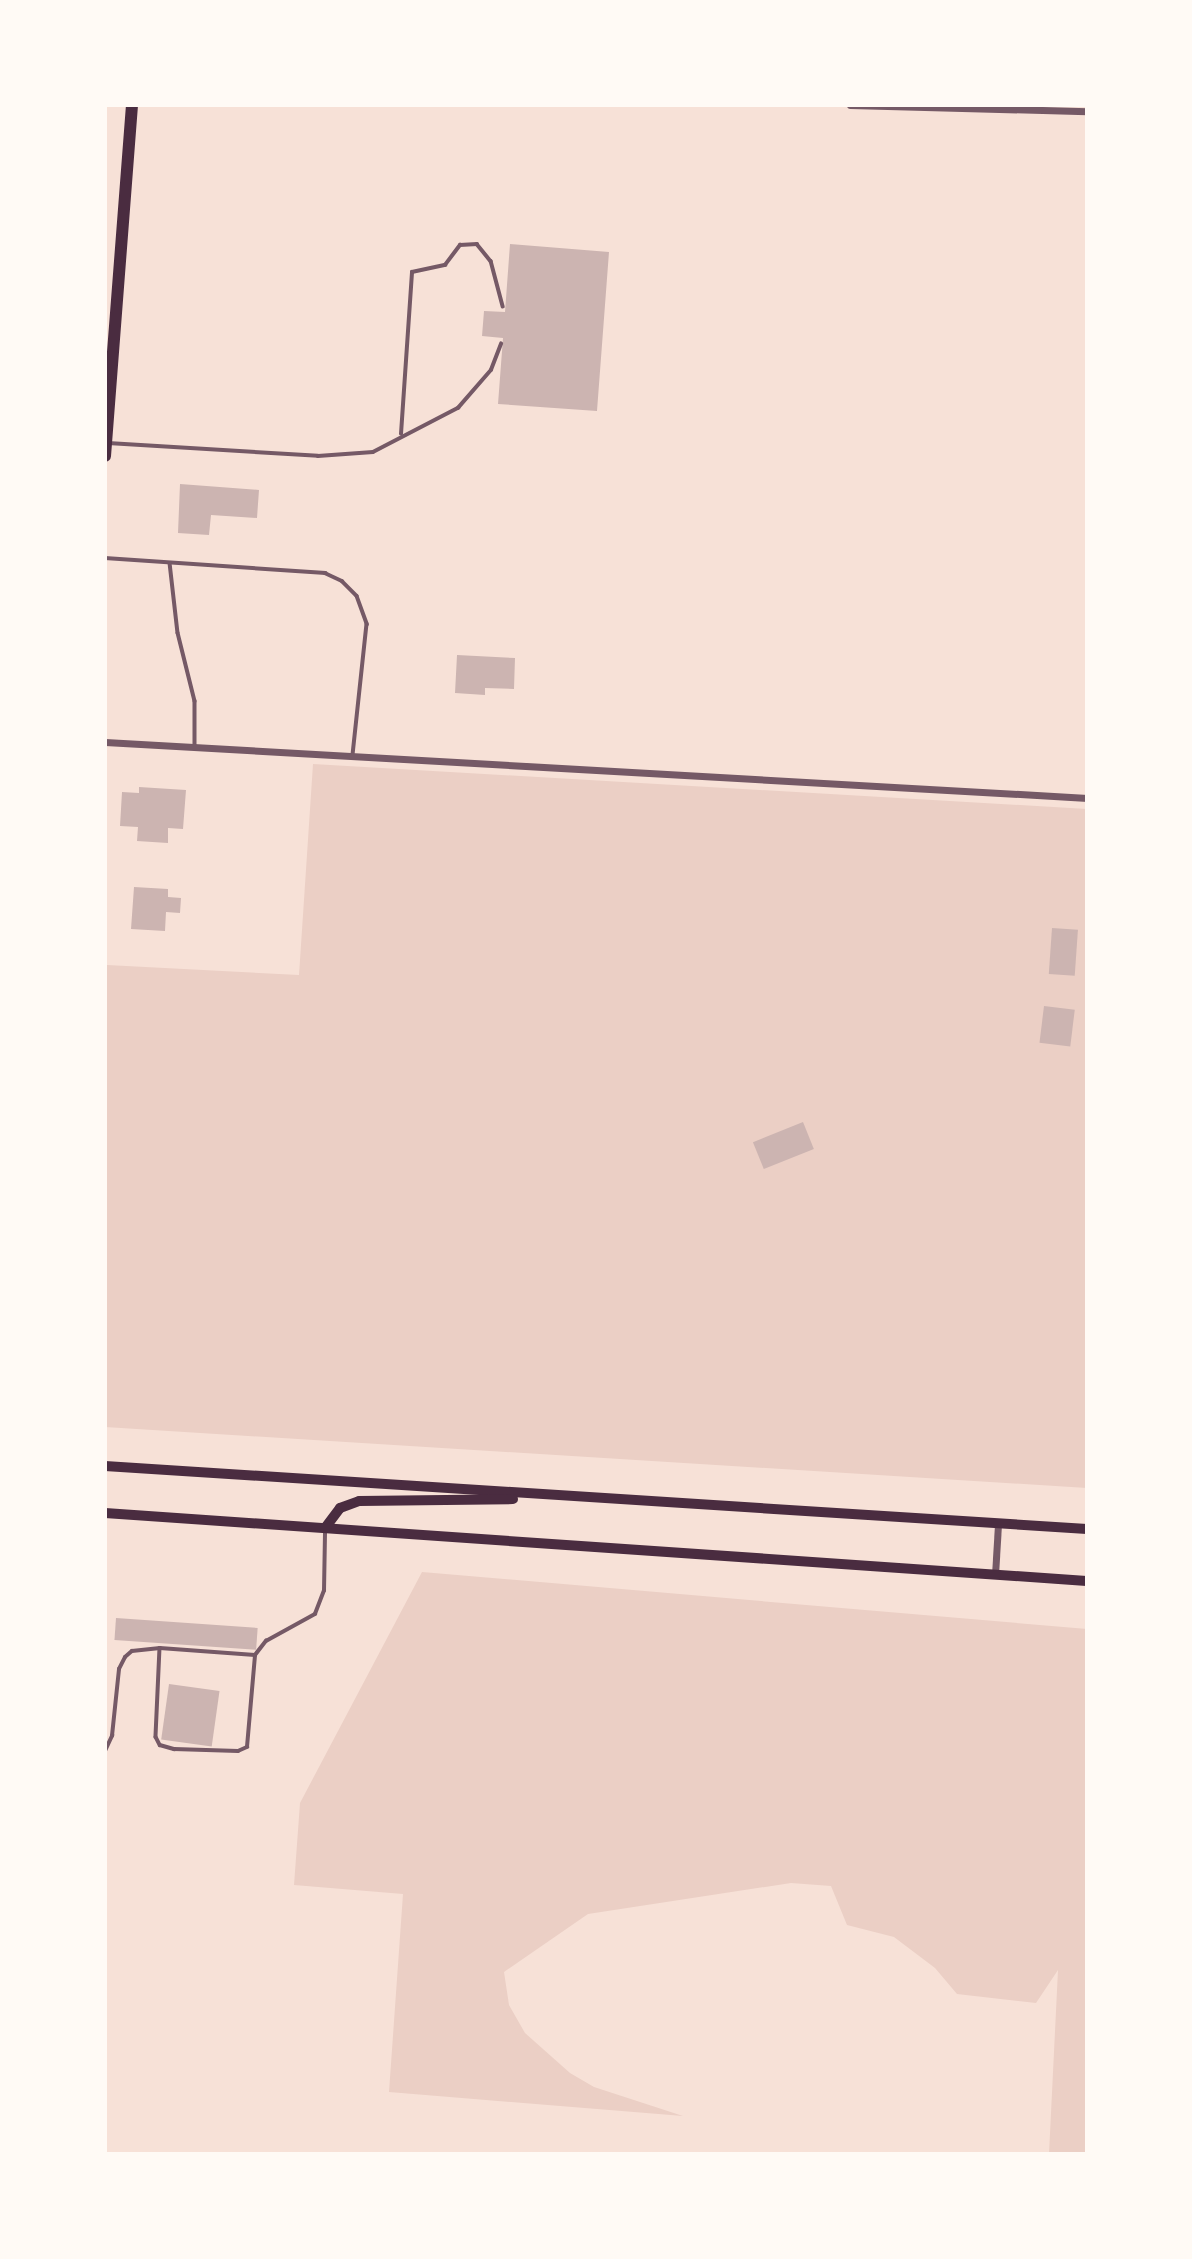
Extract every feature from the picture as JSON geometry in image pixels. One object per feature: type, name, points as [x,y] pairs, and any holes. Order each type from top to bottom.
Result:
[{"type":"highway","points":[[106,449],[132,105]]},
{"type":"main road","points":[[105,1466],[1087,1530]]},
{"type":"main road","points":[[325,1528],[340,1508],[359,1501],[590,1497]]},
{"type":"main road","points":[[105,1513],[1087,1581]]},
{"type":"street","points":[[850,105],[1087,111]]},
{"type":"street","points":[[105,741],[1087,799]]},
{"type":"street","points":[[995,1575],[998,1524]]},
{"type":"lane","points":[[401,434],[412,272],[446,265],[460,245],[477,244],[491,261],[503,306]]},
{"type":"lane","points":[[106,449],[318,456],[373,452],[401,434],[458,408],[491,370],[501,344]]},
{"type":"lane","points":[[105,558],[326,573],[357,596],[368,624],[353,756]]},
{"type":"lane","points":[[170,563],[178,633],[195,701],[195,747]]},
{"type":"lane","points":[[160,1648],[155,1723],[160,1745],[238,1751],[247,1747],[255,1655],[267,1641],[315,1614],[324,1591],[325,1528]]},
{"type":"lane","points":[[105,1751],[112,1736],[119,1669],[125,1657],[132,1651],[160,1648],[255,1655]]},
{"type":"shaded area","points":[[313,764],[1087,809],[1087,1488],[105,1427],[107,965],[299,975]]},
{"type":"shaded area","points":[[422,1572],[1087,1629],[1087,2154],[1049,2154],[1058,1970],[1036,2003],[957,1994],[935,1968],[894,1937],[847,1925],[831,1886],[791,1883],[588,1914],[504,1972],[509,2005],[525,2033],[570,2073],[594,2087],[683,2116],[389,2092],[403,1894],[294,1885],[300,1803]]},
{"type":"building","points":[[510,244],[609,252],[597,411],[498,404],[503,338],[482,336],[484,311],[505,312]]},
{"type":"building","points":[[180,484],[259,490],[257,518],[211,515],[209,535],[178,533]]},
{"type":"building","points":[[457,655],[515,658],[514,689],[485,688],[485,695],[455,693]]},
{"type":"building","points":[[139,787],[186,790],[183,829],[168,828],[168,843],[137,841],[138,827],[120,826],[122,792],[139,793]]},
{"type":"building","points":[[134,887],[168,889],[168,897],[181,898],[180,913],[166,912],[165,931],[131,929]]},
{"type":"building","points":[[1052,928],[1078,930],[1075,976],[1049,974]]},
{"type":"building","points":[[1044,1006],[1075,1010],[1070,1047],[1039,1043]]},
{"type":"building","points":[[803,1122],[814,1149],[764,1169],[753,1142]]},
{"type":"building","points":[[116,1618],[258,1628],[256,1650],[114,1640]]},
{"type":"building","points":[[169,1684],[220,1691],[212,1747],[161,1739]]}]
